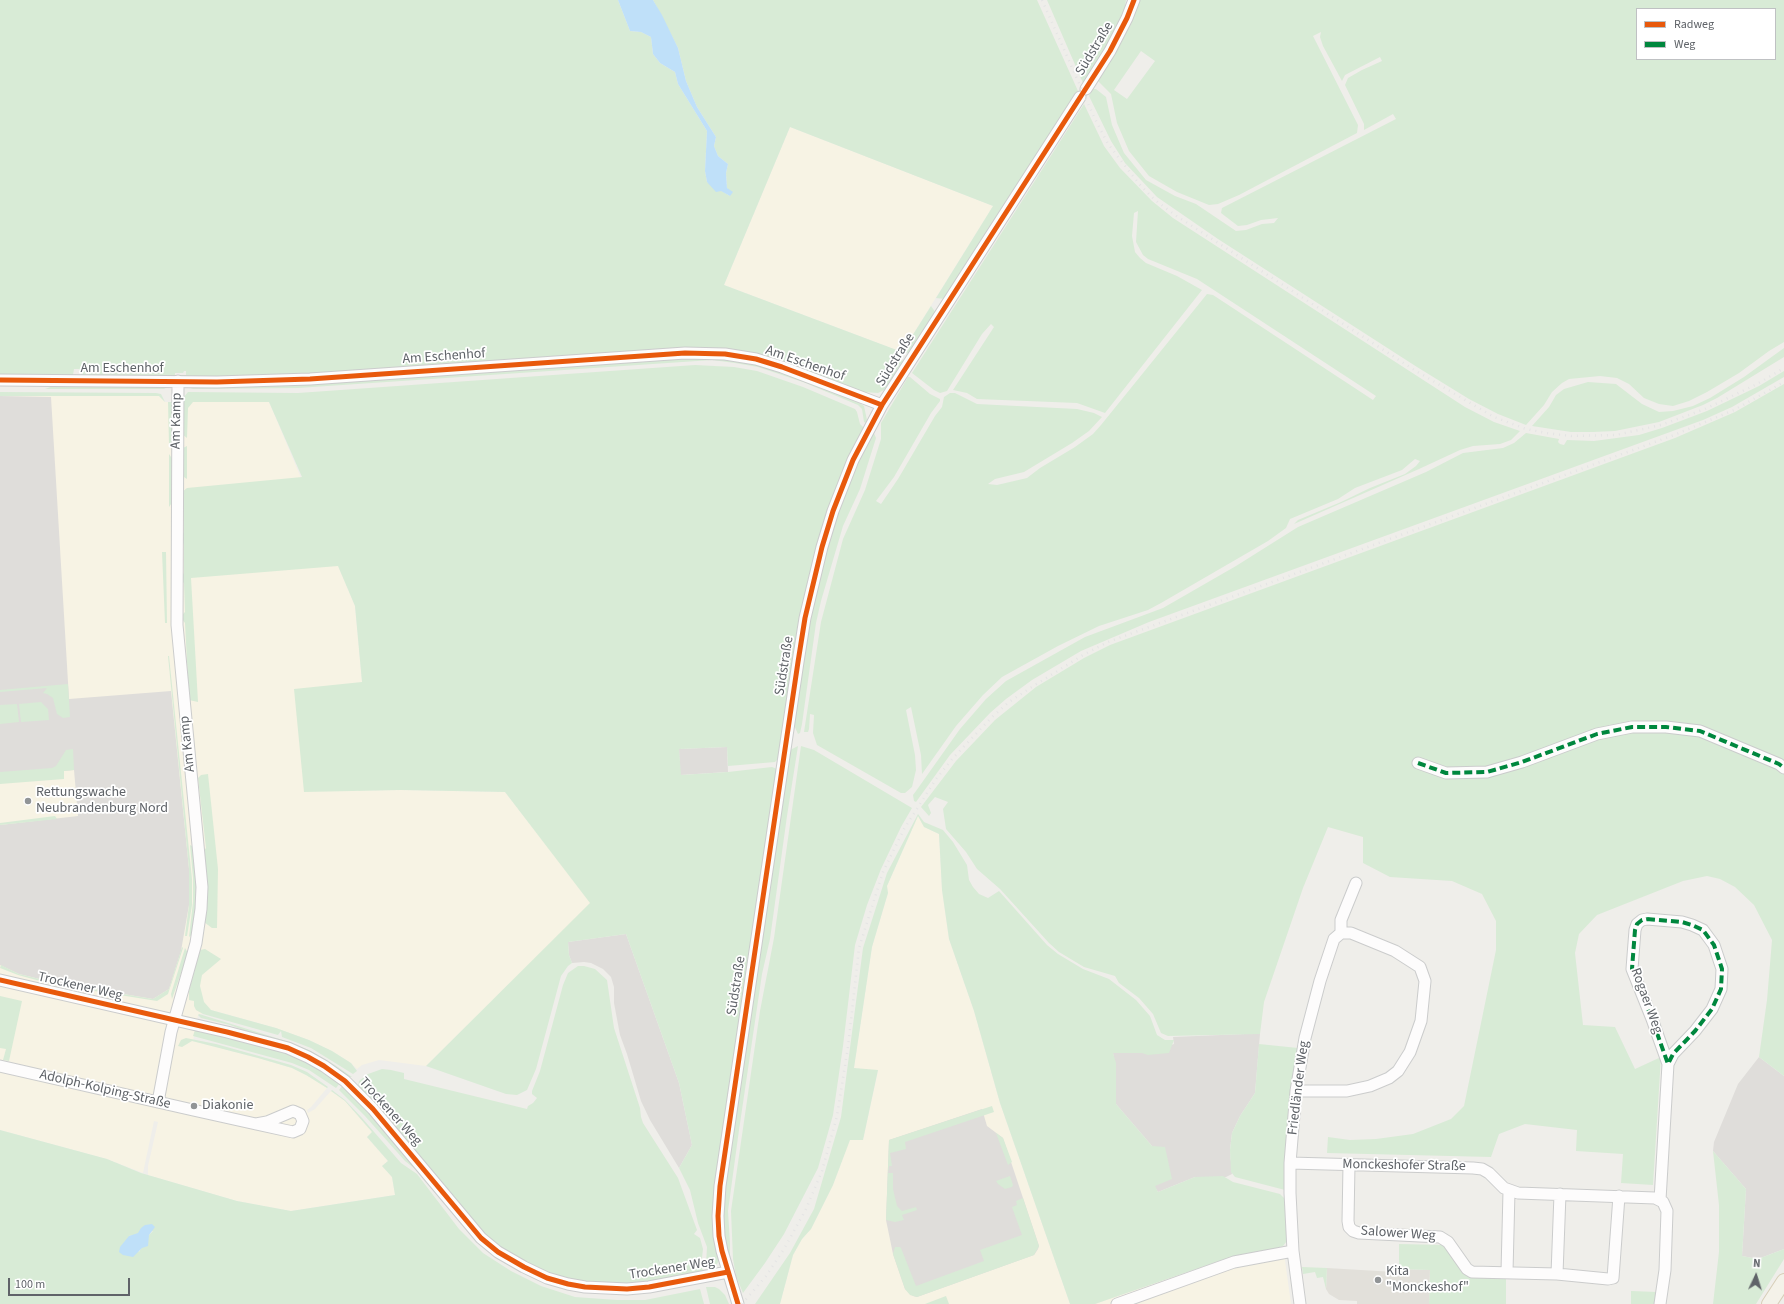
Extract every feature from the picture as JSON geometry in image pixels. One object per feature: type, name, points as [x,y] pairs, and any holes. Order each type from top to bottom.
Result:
[{"type":"main road","points":[[1769,1304],[1784,1281]]},
{"type":"street","name":"Südstraße","points":[[738,1304],[719,1236],[718,1216],[720,1186],[805,618],[813,578],[833,511],[853,460],[882,405],[1110,50],[1128,18],[1134,0]]},
{"type":"street","name":"Am Eschenhof","points":[[0,380],[178,381],[310,379],[685,353],[717,354],[756,359],[782,367],[882,405]]},
{"type":"street","name":"Am Kamp","points":[[158,1102],[164,1064],[197,939],[202,886],[178,625],[178,381]]},
{"type":"street","points":[[1418,763],[1446,773],[1487,772],[1522,762],[1597,734],[1632,726],[1700,731],[1779,764],[1784,768]]},
{"type":"street","name":"Friedländer Weg","points":[[1300,1304],[1293,1251],[1290,1163],[1296,1091],[1305,1038],[1320,981],[1334,939],[1341,933],[1341,920],[1356,883]]},
{"type":"street","name":"Rogaer Weg","points":[[1647,919],[1682,922],[1703,930],[1714,945],[1722,969],[1721,989],[1712,1009],[1673,1054],[1668,1064],[1652,1018],[1632,969],[1634,930],[1637,924],[1642,920],[1647,919]]},
{"type":"street","points":[[1296,1091],[1347,1091],[1370,1086],[1389,1078],[1398,1071],[1410,1052],[1420,1021],[1425,981],[1420,968],[1395,951],[1351,933],[1341,933]]},
{"type":"street","name":"Trockener Weg","points":[[0,980],[227,1032],[288,1048],[308,1057],[336,1074],[373,1109],[481,1238],[498,1252],[547,1278],[585,1287],[627,1289],[649,1287],[728,1272]]},
{"type":"street","points":[[1660,1200],[1668,1064]]},
{"type":"street","name":"Adolph-Kolping-Straße","points":[[0,1066],[256,1124]]},
{"type":"street","name":"Monckeshofer Straße","points":[[1290,1163],[1482,1169],[1489,1172],[1509,1191]]},
{"type":"street","name":"Salower Weg","points":[[1349,1165],[1348,1221],[1349,1227],[1353,1231],[1358,1233],[1440,1237],[1448,1242],[1470,1271],[1557,1274],[1608,1279],[1613,1278],[1619,1196]]},
{"type":"street","points":[[1507,1272],[1509,1191],[1518,1193],[1649,1197],[1660,1200],[1666,1207],[1667,1211],[1665,1270],[1660,1304]]},
{"type":"street","points":[[1557,1274],[1560,1194]]},
{"type":"street","points":[[1117,1304],[1234,1262],[1293,1251]]},
{"type":"shaded area","points":[[790,127],[993,206],[902,352],[724,285]]},
{"type":"shaded area","points":[[0,396],[159,396],[165,402],[269,402],[355,606],[362,682],[304,791],[401,790],[505,792],[591,903],[426,1066],[379,1060],[362,1065],[357,1069],[351,1063],[332,1051],[309,1040],[276,1028],[211,1010],[198,1015],[193,1041],[292,1068],[327,1088],[307,1110],[308,1113],[315,1109],[331,1091],[345,1101],[372,1132],[367,1137],[388,1161],[382,1166],[392,1177],[395,1195],[291,1211],[237,1201],[148,1175],[148,1166],[158,1122],[154,1121],[143,1173],[107,1159],[0,1130]]},
{"type":"shaded area","points":[[0,396],[51,397],[69,699],[171,691],[189,869],[189,905],[181,951],[169,989],[153,999],[52,982],[19,974],[0,965],[0,825],[78,816],[74,770],[0,777]]},
{"type":"shaded area","points":[[727,747],[728,772],[680,775],[679,749]]},
{"type":"shaded area","points":[[918,816],[924,827],[939,834],[942,890],[949,939],[974,1011],[1000,1103],[1070,1304],[780,1304],[793,1255],[802,1239],[811,1229],[833,1185],[850,1139],[863,1140],[878,1071],[854,1068],[872,947],[888,893],[887,886]]},
{"type":"shaded area","points":[[626,934],[679,1083],[692,1145],[679,1168],[650,1120],[641,1101],[620,1035],[614,1003],[614,987],[611,977],[603,969],[591,963],[572,963],[569,955],[568,942]]},
{"type":"shaded area","points":[[1260,1034],[1255,1093],[1240,1116],[1232,1133],[1230,1150],[1232,1174],[1226,1177],[1195,1177],[1158,1192],[1154,1186],[1152,1146],[1116,1104],[1116,1077],[1113,1053],[1143,1053],[1174,1044],[1173,1037]]},
{"type":"shaded area","points":[[1759,1057],[1784,1076],[1784,1249],[1758,1259],[1742,1256],[1746,1189],[1713,1151],[1714,1142],[1738,1084]]},
{"type":"shaded area","points":[[982,1109],[987,1126],[1003,1138],[1039,1246],[1038,1249],[1034,1255],[917,1297],[913,1296],[905,1289],[893,1254],[886,1220],[889,1140]]},
{"type":"shaded area","points":[[1283,1246],[1291,1304],[1095,1304],[1222,1260],[1240,1255],[1261,1253]]},
{"type":"shaded area","name":"Kita \"Monckeshof\"","points":[[1327,1268],[1395,1272],[1399,1269],[1430,1270],[1429,1304],[1357,1304],[1357,1301],[1339,1300],[1329,1294],[1326,1289]]},
{"type":"green space","points":[[0,0],[618,0],[630,31],[641,32],[651,37],[653,54],[660,63],[675,72],[678,84],[707,131],[705,171],[707,182],[730,196],[727,188],[726,173],[728,164],[718,156],[714,146],[716,137],[697,107],[686,81],[678,48],[653,0],[1037,0],[1078,91],[945,299],[936,298],[993,206],[790,127],[724,285],[902,352],[897,358],[904,361],[889,384],[884,390],[878,393],[864,392],[757,354],[310,375],[177,377],[178,375],[186,375],[186,371],[184,371],[183,373],[175,373],[175,377],[81,376],[79,369],[74,369],[73,375],[70,376],[0,376]]},
{"type":"green space","points":[[1047,0],[1126,0],[1124,12],[1106,48],[1083,83]]},
{"type":"green space","points":[[1140,0],[1784,0],[1784,342],[1739,373],[1707,392],[1689,401],[1673,406],[1659,404],[1644,398],[1629,384],[1617,378],[1600,376],[1569,379],[1562,383],[1552,392],[1544,405],[1526,425],[1498,414],[1469,399],[1417,367],[1218,239],[1157,197],[1125,163],[1111,141],[1089,96],[1093,89],[1096,89],[1106,97],[1112,125],[1124,153],[1146,180],[1175,196],[1196,204],[1236,231],[1246,230],[1262,224],[1274,223],[1278,218],[1261,220],[1247,225],[1238,226],[1221,213],[1222,208],[1396,119],[1393,114],[1364,130],[1364,124],[1345,85],[1348,78],[1382,61],[1380,57],[1345,75],[1342,81],[1323,46],[1320,37],[1321,32],[1313,36],[1358,125],[1357,133],[1239,195],[1218,204],[1209,205],[1177,192],[1149,176],[1129,151],[1117,123],[1111,94],[1098,81],[1131,24]],"holes":[[[1141,51],[1155,61],[1127,99],[1114,90]]]},
{"type":"green space","points":[[1084,104],[1104,146],[1120,168],[1152,201],[1173,218],[1465,407],[1494,422],[1520,431],[1511,440],[1500,444],[1473,446],[1460,450],[1294,524],[1298,520],[1405,474],[1420,461],[1415,459],[1402,470],[1355,488],[1338,499],[1290,519],[1286,528],[1268,541],[1148,610],[1099,626],[1058,646],[1002,677],[983,695],[956,726],[922,774],[921,755],[911,707],[906,710],[915,755],[916,770],[912,787],[905,793],[901,793],[817,745],[813,733],[814,715],[810,714],[808,732],[804,732],[821,622],[843,539],[865,490],[881,439],[881,423],[908,377],[910,377],[930,394],[940,399],[940,401],[931,413],[894,477],[876,501],[881,504],[942,407],[944,397],[950,393],[955,393],[977,404],[1077,409],[1094,413],[1102,417],[1089,431],[1072,443],[1024,472],[995,479],[988,484],[997,485],[1027,478],[1093,434],[1207,294],[1213,295],[1373,400],[1376,396],[1197,279],[1148,259],[1143,255],[1136,242],[1138,211],[1134,213],[1132,236],[1135,252],[1146,263],[1177,276],[1202,290],[1105,413],[1077,403],[977,399],[967,393],[953,390],[994,327],[991,324],[982,334],[947,391],[940,393],[934,390],[912,373]]},
{"type":"green space","points":[[931,306],[936,313],[909,353],[902,352]]},
{"type":"green space","points":[[1784,348],[1784,357],[1717,398],[1659,422],[1615,431],[1593,432],[1571,432],[1532,426],[1549,407],[1556,395],[1564,389],[1588,382],[1616,384],[1642,404],[1659,412],[1673,411],[1693,406],[1710,398],[1744,377]]},
{"type":"green space","points":[[698,357],[719,357],[758,364],[855,400],[864,406],[867,420],[866,423],[864,422],[862,409],[858,405],[803,382],[758,367],[712,360],[298,388],[190,389],[196,387]]},
{"type":"green space","points":[[695,365],[734,367],[757,371],[803,387],[855,409],[860,424],[864,428],[818,545],[808,579],[800,616],[779,758],[775,762],[728,766],[727,747],[679,749],[681,775],[772,767],[777,769],[736,1046],[719,1260],[717,1264],[708,1269],[706,1264],[707,1247],[698,1223],[690,1190],[679,1168],[692,1145],[679,1083],[626,934],[568,942],[569,955],[572,963],[561,976],[536,1069],[527,1090],[517,1095],[506,1094],[426,1066],[590,903],[505,792],[401,790],[304,792],[294,689],[362,682],[355,606],[338,566],[191,578],[198,702],[189,700],[185,623],[182,619],[182,615],[185,612],[184,583],[181,580],[181,576],[184,573],[184,545],[181,537],[184,532],[184,504],[181,501],[181,493],[187,488],[302,477],[269,402],[193,402],[188,408],[187,438],[182,434],[183,398],[188,392],[298,393]]},
{"type":"green space","points":[[1784,371],[1784,377],[1732,407],[1703,420],[1149,622],[1081,651],[1032,680],[990,713],[950,755],[916,802],[914,801],[913,795],[960,729],[986,699],[1006,681],[1085,637],[1163,608],[1236,566],[1298,527],[1426,472],[1463,453],[1503,448],[1514,443],[1526,433],[1559,439],[1558,442],[1564,445],[1567,440],[1594,441],[1639,435],[1707,411],[1759,386]]},
{"type":"green space","points":[[1784,384],[1784,1076],[1759,1057],[1767,1000],[1772,940],[1754,905],[1735,887],[1720,879],[1707,876],[1683,881],[1597,915],[1579,934],[1575,953],[1583,1025],[1615,1027],[1635,1069],[1661,1057],[1653,1185],[1621,1183],[1623,1154],[1576,1151],[1577,1130],[1525,1124],[1499,1134],[1491,1157],[1327,1153],[1328,1137],[1350,1140],[1376,1139],[1413,1134],[1451,1119],[1464,1106],[1496,950],[1496,921],[1482,894],[1452,881],[1390,877],[1363,863],[1363,837],[1328,827],[1303,888],[1264,1002],[1260,1034],[1168,1036],[1161,1033],[1153,1014],[1139,998],[1119,983],[1115,976],[1084,967],[1059,952],[1000,889],[977,869],[966,852],[946,829],[943,809],[948,802],[935,797],[928,805],[931,813],[929,816],[921,807],[956,761],[995,720],[1036,687],[1084,658],[1110,645],[1675,438],[1735,412]]},
{"type":"green space","points":[[56,385],[160,386],[166,389],[45,389]]},
{"type":"green space","points":[[0,392],[156,393],[161,394],[165,402],[159,396],[0,396]]},
{"type":"green space","points":[[168,402],[173,402],[173,441],[169,444]]},
{"type":"green space","points":[[873,431],[876,438],[860,489],[843,526],[821,601],[816,623],[802,724],[800,733],[798,734],[793,723],[809,618],[826,548],[850,480]]},
{"type":"green space","points":[[187,446],[187,479],[181,475],[181,449]]},
{"type":"green space","points":[[169,454],[173,460],[173,501],[169,507]]},
{"type":"green space","points":[[162,552],[166,552],[167,623],[165,623]]},
{"type":"green space","points":[[168,656],[192,879],[192,905],[187,936],[185,936],[189,905],[189,869]]},
{"type":"green space","points":[[68,684],[70,717],[63,718],[57,714],[53,698],[43,693],[47,688],[0,692],[0,690]]},
{"type":"green space","points":[[41,702],[48,709],[49,720],[21,722],[19,704]]},
{"type":"green space","points":[[17,704],[19,722],[0,724],[0,705]]},
{"type":"green space","points":[[798,746],[770,939],[762,974],[739,1130],[728,1211],[730,1255],[728,1256],[723,1235],[723,1187],[790,750]]},
{"type":"green space","points":[[801,746],[814,750],[912,808],[881,869],[867,905],[855,945],[833,1115],[818,1168],[784,1234],[743,1293],[736,1276],[733,1259],[731,1211],[760,1011],[774,938]]},
{"type":"green space","points":[[73,749],[74,770],[64,771],[64,779],[0,784],[0,772],[52,768],[56,766],[66,750]]},
{"type":"green space","points":[[208,774],[218,869],[217,928],[212,928],[204,922],[203,852],[206,848],[198,778],[201,775]]},
{"type":"green space","points":[[918,814],[924,822],[943,830],[953,842],[967,865],[969,880],[979,894],[988,898],[999,891],[1047,945],[1058,954],[1083,969],[1109,979],[1136,1000],[1150,1016],[1157,1035],[1165,1040],[1174,1040],[1169,1053],[1148,1055],[1142,1053],[1113,1053],[1116,1063],[1116,1104],[1152,1146],[1165,1147],[1172,1179],[1155,1186],[1158,1192],[1195,1177],[1223,1176],[1233,1182],[1280,1194],[1285,1199],[1287,1241],[1283,1246],[1261,1253],[1240,1255],[1222,1260],[1095,1304],[1070,1304],[1000,1103],[974,1011],[949,939],[942,890],[939,834],[924,827],[918,816],[887,886],[888,893],[872,947],[854,1068],[878,1070],[863,1140],[850,1140],[833,1185],[811,1229],[802,1239],[793,1255],[780,1304],[755,1304],[790,1253],[814,1209],[841,1117],[863,948],[887,873]]},
{"type":"green space","points":[[55,816],[57,819],[0,825],[0,823]]},
{"type":"green space","points":[[190,845],[195,848],[198,887],[194,933],[189,937],[193,902],[193,878]]},
{"type":"green space","points":[[182,947],[183,948],[168,994],[157,1001],[51,984],[18,975],[0,968],[1,965],[19,974],[52,982],[153,999],[169,989]]},
{"type":"green space","points":[[185,948],[188,953],[172,999],[171,994]]},
{"type":"green space","points":[[205,949],[221,959],[202,975],[200,986],[204,1002],[211,1010],[276,1028],[309,1040],[332,1051],[351,1063],[357,1071],[353,1074],[311,1048],[282,1037],[281,1031],[278,1035],[203,1014],[196,1010],[194,1001],[189,1000],[189,991],[200,950]]},
{"type":"green space","points":[[578,966],[595,969],[607,980],[614,1028],[640,1108],[641,1117],[643,1123],[678,1178],[697,1230],[694,1234],[700,1238],[703,1249],[701,1266],[703,1271],[648,1282],[624,1284],[586,1283],[549,1274],[501,1249],[483,1235],[358,1087],[359,1081],[368,1074],[382,1069],[391,1070],[404,1073],[404,1079],[527,1109],[528,1106],[537,1098],[532,1094],[532,1091],[540,1071],[563,985],[568,973]]},
{"type":"green space","points":[[0,996],[22,1001],[9,1061],[3,1060],[6,1049],[0,1048]]},
{"type":"green space","points":[[199,1014],[286,1041],[309,1050],[352,1077],[348,1077],[256,1035],[230,1025],[201,1018],[198,1015]]},
{"type":"green space","points":[[195,1030],[287,1053],[305,1061],[340,1083],[336,1088],[309,1070],[292,1063],[193,1036]]},
{"type":"green space","points":[[186,1038],[216,1044],[291,1065],[307,1072],[328,1087],[327,1088],[292,1068],[258,1058],[192,1041],[182,1047],[178,1046],[181,1040]]},
{"type":"green space","points":[[1259,1044],[1298,1048],[1285,1190],[1235,1177],[1231,1172],[1230,1150],[1232,1133],[1240,1116],[1255,1093]]},
{"type":"green space","points":[[343,1085],[371,1111],[419,1172],[405,1161],[365,1116],[339,1090]]},
{"type":"green space","points":[[332,1090],[345,1100],[401,1163],[417,1174],[459,1229],[483,1253],[511,1271],[541,1286],[575,1297],[645,1300],[700,1289],[704,1304],[0,1304],[0,1130],[107,1159],[141,1173],[237,1201],[291,1211],[395,1195],[392,1177],[382,1166],[388,1161],[367,1137],[372,1132],[345,1101],[331,1091]],"holes":[[[153,1231],[139,1252],[129,1236]]]},
{"type":"green space","points":[[992,1106],[994,1112],[905,1142],[906,1149],[890,1153],[892,1166],[889,1166],[888,1173],[893,1173],[893,1189],[897,1206],[902,1211],[916,1207],[917,1210],[902,1215],[904,1220],[895,1222],[886,1220],[889,1140]]},
{"type":"green space","points":[[996,1133],[1003,1138],[1012,1162],[1008,1165]]},
{"type":"green space","points":[[1713,1151],[1746,1189],[1742,1256],[1758,1259],[1784,1249],[1784,1259],[1756,1304],[1713,1304],[1719,1252],[1719,1205]]},
{"type":"green space","points":[[1010,1176],[1013,1185],[1012,1187],[1005,1189],[996,1181]]},
{"type":"green space","points":[[1023,1198],[1039,1246],[1034,1255],[917,1297],[910,1295],[905,1289],[893,1254],[895,1247],[901,1248],[916,1286],[984,1261],[980,1250],[1022,1235],[1012,1207],[1017,1205],[1016,1201]]},
{"type":"green space","points":[[1399,1244],[1442,1245],[1446,1249],[1448,1247],[1465,1271],[1506,1275],[1506,1304],[1429,1304],[1430,1270],[1399,1269]]},
{"type":"green space","points":[[1302,1267],[1327,1268],[1326,1289],[1323,1277],[1317,1278],[1315,1272],[1303,1274]]},
{"type":"green space","points":[[706,1287],[715,1287],[719,1289],[725,1295],[729,1304],[710,1304]]},
{"type":"green space","points":[[1631,1291],[1657,1292],[1655,1304],[1631,1304]]},
{"type":"green space","points":[[946,1296],[949,1304],[925,1304]]},
{"type":"water","points":[[618,0],[653,0],[662,15],[678,48],[686,81],[697,107],[716,137],[714,146],[718,156],[728,164],[726,173],[727,188],[733,192],[730,196],[721,191],[716,192],[707,182],[705,171],[707,131],[678,84],[675,72],[660,63],[653,54],[651,37],[641,32],[630,31]]},
{"type":"water","points":[[152,1224],[155,1227],[149,1235],[148,1246],[142,1248],[133,1257],[123,1255],[119,1252],[120,1247],[129,1236],[138,1233],[145,1225]]},
{"type":"railway","points":[[1042,0],[1094,117],[1108,144],[1140,185],[1155,200],[1175,215],[1416,371],[1494,417],[1526,429],[1546,433],[1571,436],[1616,435],[1661,425],[1705,409],[1757,384],[1784,368]]},
{"type":"railway","points":[[742,1304],[766,1276],[784,1249],[806,1209],[822,1171],[837,1116],[848,1047],[859,948],[883,872],[904,829],[936,779],[953,758],[992,717],[1009,702],[1035,685],[1083,655],[1108,642],[1674,435],[1734,410],[1784,382]]},
{"type":"marked path","points":[[1418,763],[1446,773],[1487,772],[1522,762],[1597,734],[1632,727],[1666,727],[1700,731],[1779,764],[1784,768]]},
{"type":"marked path","points":[[1647,919],[1682,922],[1703,930],[1714,945],[1722,969],[1721,989],[1712,1009],[1695,1031],[1673,1054],[1668,1064],[1632,969],[1635,930],[1637,924],[1642,920],[1647,919]]},
{"type":"cycle path","points":[[738,1304],[719,1236],[718,1216],[720,1186],[805,618],[822,547],[833,511],[853,460],[882,405],[1110,51],[1127,18],[1134,0]]},
{"type":"cycle path","points":[[0,380],[217,382],[310,379],[685,353],[725,354],[756,359],[782,367],[882,405]]},
{"type":"cycle path","points":[[0,980],[227,1032],[288,1048],[308,1057],[345,1081],[373,1109],[481,1238],[498,1252],[547,1278],[585,1287],[627,1289],[649,1287],[728,1272]]},
{"type":"place","name":"Rettungswache Neubrandenburg Nord","points":[[28,801]]},
{"type":"place","name":"Diakonie","points":[[194,1106]]},
{"type":"place","name":"Kita \"Monckeshof\"","points":[[1378,1280]]}]
